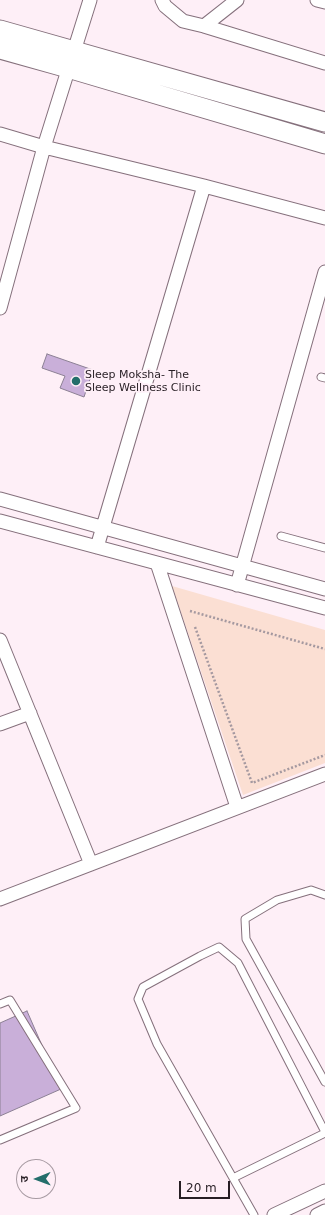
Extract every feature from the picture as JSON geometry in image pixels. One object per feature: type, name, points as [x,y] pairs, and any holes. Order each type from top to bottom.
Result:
[{"type":"street","points":[[0,308],[44,147],[90,0]]},
{"type":"street","points":[[162,0],[165,6],[183,21],[325,63]]},
{"type":"street","points":[[204,26],[237,0]]},
{"type":"street","points":[[317,0],[325,2]]},
{"type":"street","points":[[0,30],[71,59],[325,144]]},
{"type":"street","points":[[0,49],[71,59],[325,122]]},
{"type":"street","points":[[0,134],[44,147],[204,186],[325,218]]},
{"type":"street","points":[[97,547],[204,186]]},
{"type":"street","points":[[237,585],[325,272]]},
{"type":"street","points":[[0,500],[325,589]]},
{"type":"street","points":[[0,520],[325,608]]},
{"type":"street","points":[[157,563],[237,808]]},
{"type":"street","points":[[0,640],[91,864]]},
{"type":"street","points":[[0,724],[30,713]]},
{"type":"street","points":[[0,899],[325,774]]},
{"type":"street","points":[[274,1215],[325,1191]]},
{"type":"street","points":[[317,1215],[325,1211]]},
{"type":"lane","points":[[281,536],[325,548]]},
{"type":"lane","points":[[325,895],[311,890],[277,900],[245,919],[246,939],[325,1082]]},
{"type":"lane","points":[[233,1178],[325,1133],[238,963],[218,947],[143,987],[138,998],[157,1044],[233,1178],[254,1215]]},
{"type":"lane","points":[[0,1004],[10,1000],[76,1108],[0,1140]]},
{"type":"path","points":[[193,619],[190,611],[325,649]]},
{"type":"path","points":[[195,626],[252,783],[325,754]]},
{"type":"shaded area","points":[[172,586],[325,630],[325,763],[243,795]]},
{"type":"building","points":[[47,354],[93,370],[84,397],[60,388],[65,376],[42,368]]},
{"type":"building","points":[[27,1011],[61,1089],[0,1116],[0,1023]]},
{"type":"place","name":"Sleep Moksha- The Sleep Wellness Clinic","points":[[76,381]]}]
